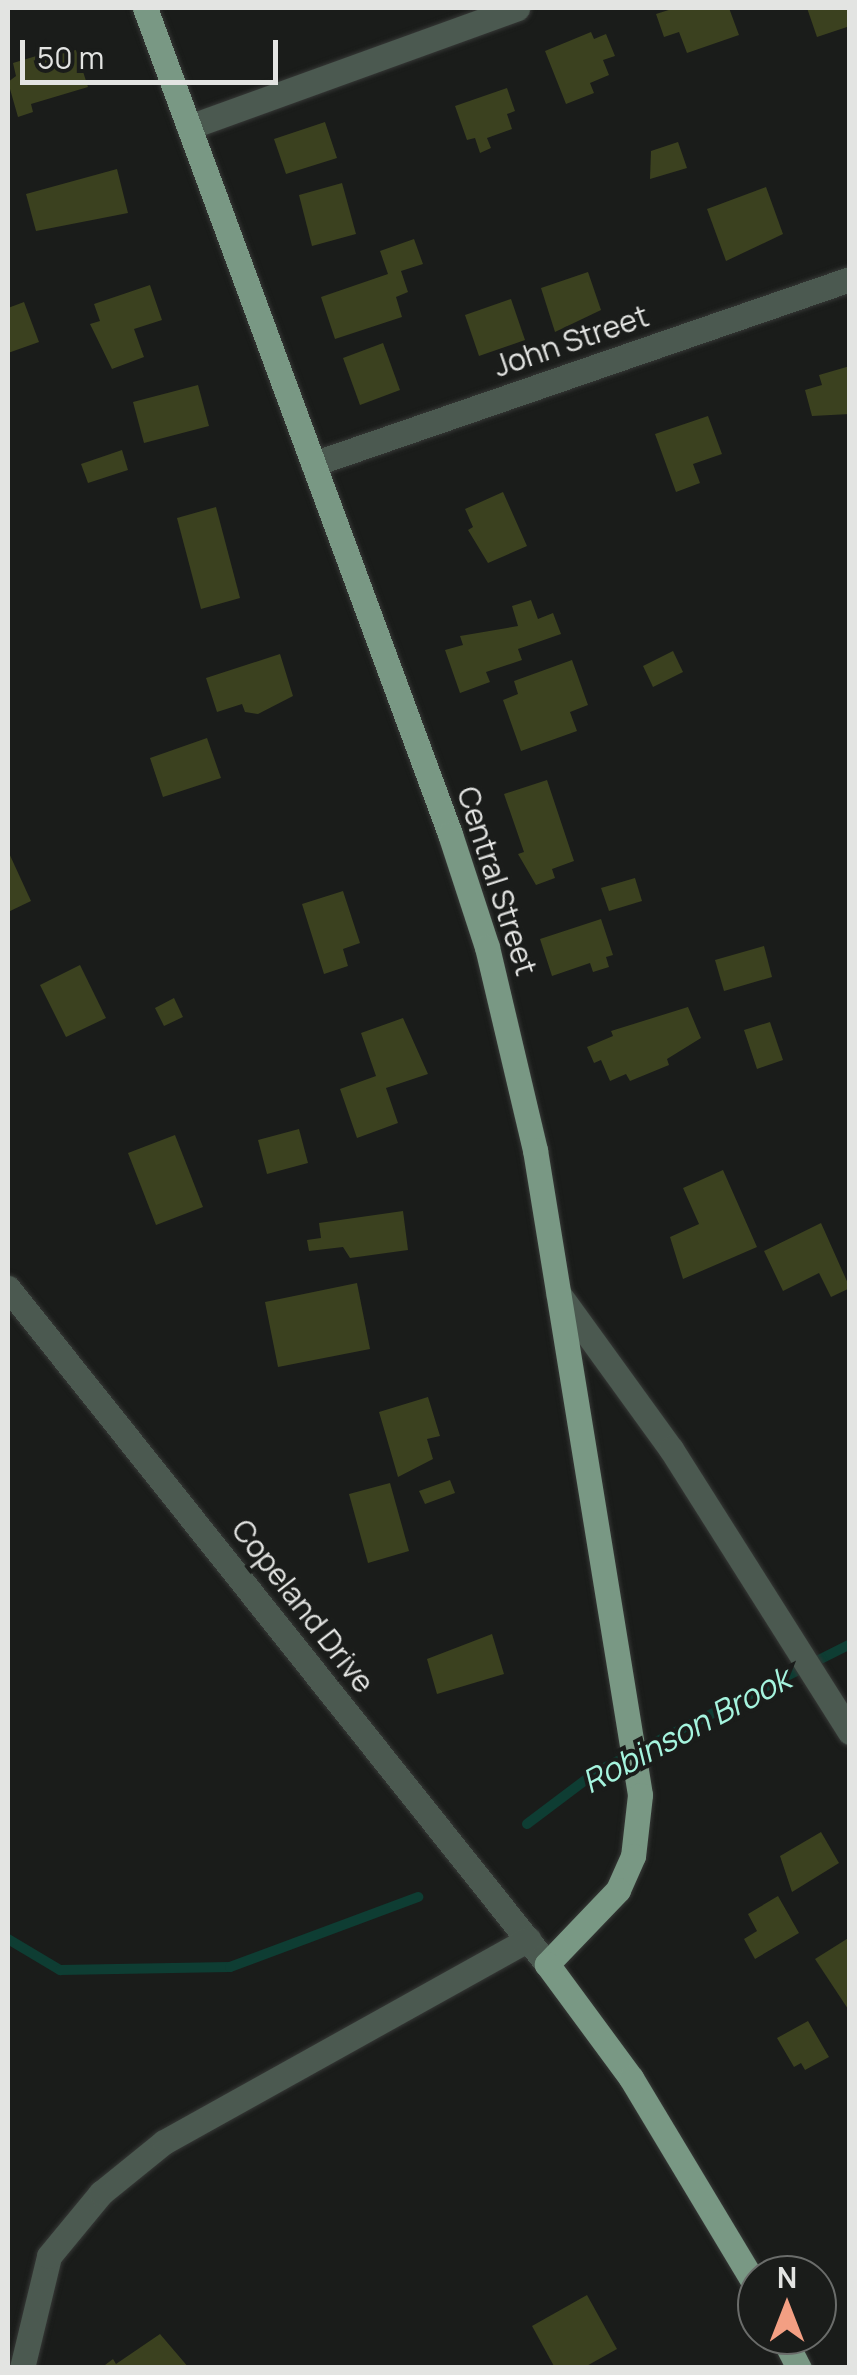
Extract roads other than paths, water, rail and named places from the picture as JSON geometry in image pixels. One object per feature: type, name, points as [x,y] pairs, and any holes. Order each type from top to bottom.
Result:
[{"type":"main road","name":"Central Street","points":[[144,8],[487,948],[535,1150],[558,1292]]},
{"type":"main road","points":[[548,1964],[618,1890],[635,1840],[637,1760],[558,1292]]},
{"type":"main road","name":"Copeland Drive","points":[[548,1964],[631,2078],[737,2255]]},
{"type":"street","points":[[189,127],[517,8]]},
{"type":"street","name":"John Street","points":[[313,464],[850,279]]},
{"type":"street","name":"Copeland Drive","points":[[8,1288],[548,1964]]},
{"type":"street","name":"Central Street","points":[[558,1292],[671,1450],[850,1732]]},
{"type":"street","points":[[22,2368],[49,2256],[101,2194],[164,2142],[528,1939]]},
{"type":"waterway","name":"Robinson Brook","points":[[527,1824],[596,1772],[850,1644]]},
{"type":"waterway","name":"Robinson Brook","points":[[8,1939],[60,1970],[230,1967],[418,1897]]}]
